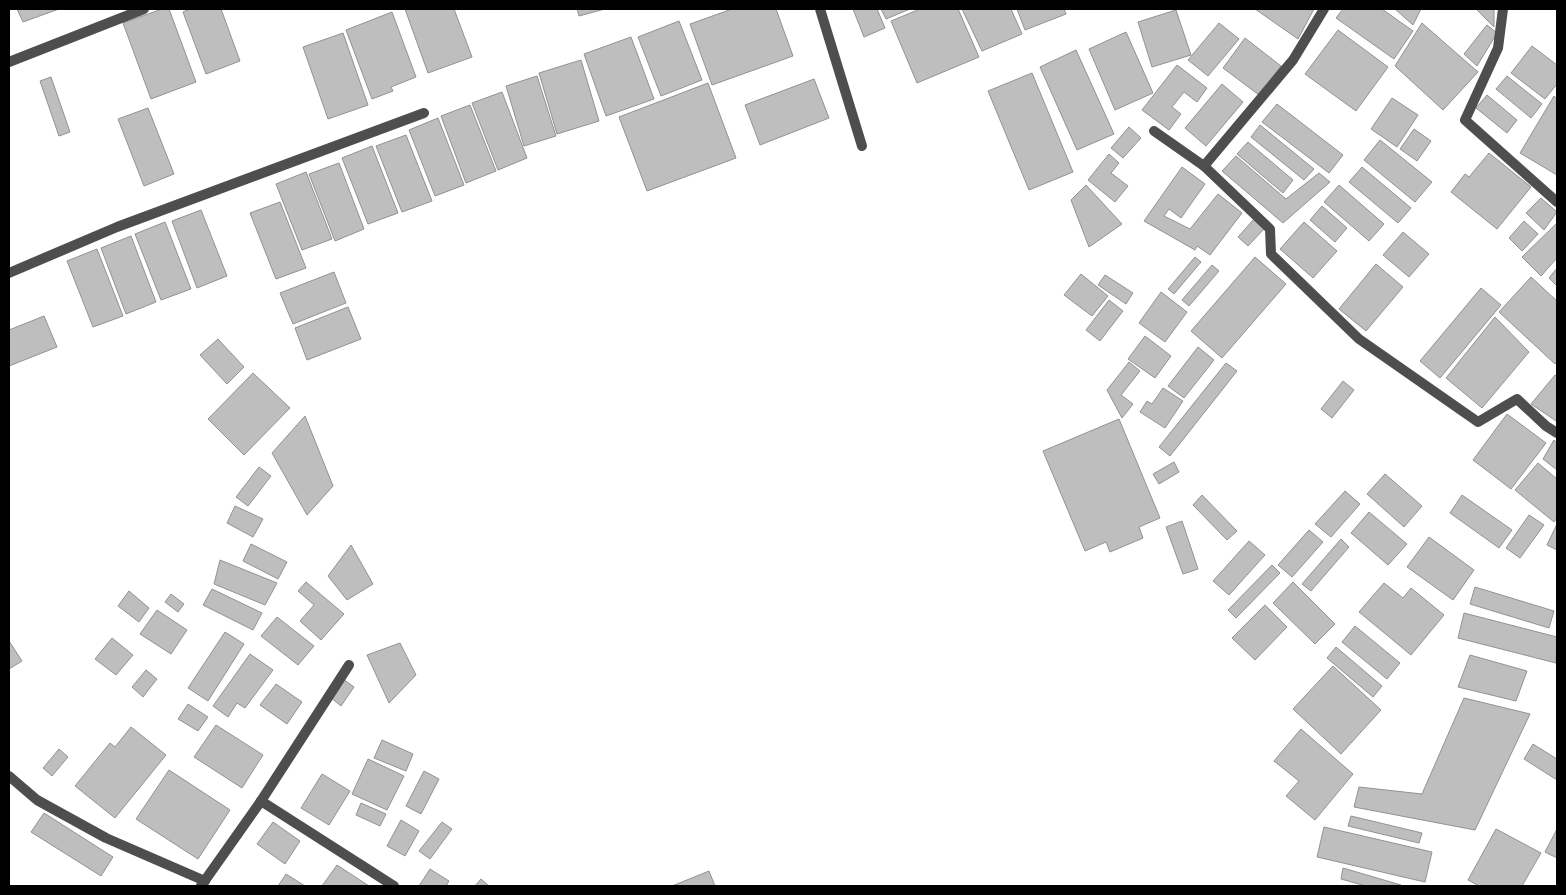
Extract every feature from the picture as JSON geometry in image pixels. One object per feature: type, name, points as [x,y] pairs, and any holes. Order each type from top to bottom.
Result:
[{"type":"street","points":[[9,62],[144,9]]},
{"type":"street","points":[[820,9],[862,146]]},
{"type":"street","points":[[1204,166],[1293,60],[1324,9]]},
{"type":"street","points":[[1503,9],[1498,48],[1465,120],[1557,202]]},
{"type":"street","points":[[9,273],[117,227],[424,113]]},
{"type":"street","points":[[1154,131],[1204,166],[1270,229],[1271,254],[1358,339],[1478,422],[1517,399],[1546,426],[1557,433]]},
{"type":"street","points":[[9,776],[37,800],[106,838],[203,884],[261,801],[348,665]]},
{"type":"street","points":[[261,801],[394,886]]},
{"type":"building","points":[[17,9],[59,9],[23,22]]},
{"type":"building","points":[[162,9],[169,9],[196,82],[151,99],[123,23]]},
{"type":"building","points":[[190,9],[221,9],[240,61],[206,74],[183,12]]},
{"type":"building","points":[[405,9],[454,9],[472,57],[428,73]]},
{"type":"building","points":[[577,9],[605,9],[579,16]]},
{"type":"building","points":[[732,9],[776,9],[793,56],[712,85],[690,24]]},
{"type":"building","points":[[853,9],[877,9],[885,28],[864,37]]},
{"type":"building","points":[[881,9],[910,9],[886,19]]},
{"type":"building","points":[[920,9],[958,9],[979,57],[917,83],[891,21]]},
{"type":"building","points":[[962,9],[1011,9],[1022,34],[982,51]]},
{"type":"building","points":[[1017,9],[1064,9],[1066,14],[1025,30]]},
{"type":"building","points":[[1255,9],[1314,9],[1298,39]]},
{"type":"building","points":[[1343,9],[1382,9],[1413,31],[1394,59],[1336,18]]},
{"type":"building","points":[[1395,9],[1421,9],[1413,25]]},
{"type":"building","points":[[1476,9],[1494,9],[1494,27]]},
{"type":"building","points":[[1176,10],[1191,55],[1152,67],[1138,22]]},
{"type":"building","points":[[392,12],[416,77],[391,87],[393,91],[372,99],[346,30]]},
{"type":"building","points":[[679,21],[702,80],[661,96],[638,37]]},
{"type":"building","points":[[1219,23],[1239,39],[1208,76],[1188,60]]},
{"type":"building","points":[[1422,23],[1478,72],[1443,110],[1395,66]]},
{"type":"building","points":[[1487,25],[1497,33],[1477,66],[1464,54]]},
{"type":"building","points":[[1338,30],[1388,67],[1356,111],[1305,74]]},
{"type":"building","points":[[1126,32],[1153,93],[1115,110],[1089,49]]},
{"type":"building","points":[[343,33],[368,105],[328,119],[303,47]]},
{"type":"building","points":[[631,37],[654,99],[606,116],[584,54]]},
{"type":"building","points":[[1245,38],[1281,66],[1259,95],[1223,68]]},
{"type":"building","points":[[1532,46],[1557,65],[1557,84],[1545,99],[1511,73]]},
{"type":"building","points":[[1076,50],[1114,134],[1077,150],[1040,67]]},
{"type":"building","points":[[581,60],[599,121],[557,134],[539,73]]},
{"type":"building","points":[[1177,65],[1207,88],[1197,102],[1184,92],[1172,107],[1181,114],[1169,130],[1142,110]]},
{"type":"building","points":[[1032,73],[1073,172],[1029,190],[988,91]]},
{"type":"building","points":[[537,76],[556,136],[524,146],[506,86]]},
{"type":"building","points":[[1507,76],[1542,104],[1531,118],[1496,89]]},
{"type":"building","points":[[51,77],[70,132],[59,136],[40,81]]},
{"type":"building","points":[[814,79],[829,118],[760,145],[745,105]]},
{"type":"building","points":[[708,83],[736,158],[647,191],[619,117]]},
{"type":"building","points":[[1222,84],[1243,102],[1206,146],[1185,128]]},
{"type":"building","points":[[502,92],[527,158],[498,170],[472,103]]},
{"type":"building","points":[[1487,95],[1517,120],[1507,133],[1476,108]]},
{"type":"building","points":[[1554,96],[1557,99],[1557,175],[1520,153]]},
{"type":"building","points":[[1392,98],[1418,115],[1397,147],[1371,129]]},
{"type":"building","points":[[1277,104],[1343,155],[1329,173],[1262,122]]},
{"type":"building","points":[[470,105],[496,171],[466,183],[441,116]]},
{"type":"building","points":[[148,108],[174,174],[144,186],[118,119]]},
{"type":"building","points":[[438,118],[464,185],[435,196],[409,130]]},
{"type":"building","points":[[1260,125],[1314,169],[1304,180],[1251,137]]},
{"type":"building","points":[[1129,127],[1141,138],[1123,158],[1111,148]]},
{"type":"building","points":[[1414,129],[1431,141],[1417,161],[1400,149]]},
{"type":"building","points":[[406,135],[432,201],[402,212],[376,146]]},
{"type":"building","points":[[1380,140],[1432,182],[1415,202],[1364,160]]},
{"type":"building","points":[[1248,142],[1293,180],[1283,193],[1237,154]]},
{"type":"building","points":[[372,146],[398,213],[368,224],[342,158]]},
{"type":"building","points":[[1489,153],[1531,187],[1497,229],[1451,192],[1465,174],[1469,177]]},
{"type":"building","points":[[1109,154],[1119,163],[1111,173],[1128,186],[1115,202],[1088,180]]},
{"type":"building","points":[[1236,156],[1286,199],[1319,173],[1330,182],[1283,223],[1222,171]]},
{"type":"building","points":[[339,163],[364,229],[335,241],[309,174]]},
{"type":"building","points":[[1182,167],[1205,184],[1181,218],[1169,209],[1164,216],[1190,229],[1218,194],[1242,213],[1210,255],[1197,246],[1195,250],[1144,221]]},
{"type":"building","points":[[1362,167],[1411,208],[1398,223],[1349,182]]},
{"type":"building","points":[[306,172],[332,239],[302,250],[276,184]]},
{"type":"building","points":[[1086,185],[1122,224],[1089,247],[1071,200]]},
{"type":"building","points":[[1339,185],[1384,224],[1369,241],[1324,202]]},
{"type":"building","points":[[1541,198],[1557,212],[1544,230],[1526,213]]},
{"type":"building","points":[[280,202],[306,268],[276,279],[250,213]]},
{"type":"building","points":[[1322,206],[1347,228],[1335,242],[1310,220]]},
{"type":"building","points":[[201,210],[227,276],[197,288],[172,221]]},
{"type":"building","points":[[1254,219],[1265,228],[1248,246],[1238,237]]},
{"type":"building","points":[[1524,221],[1538,234],[1522,251],[1509,238]]},
{"type":"building","points":[[165,222],[191,289],[161,300],[135,234]]},
{"type":"building","points":[[1304,222],[1337,251],[1313,278],[1280,249]]},
{"type":"building","points":[[1557,223],[1557,258],[1541,276],[1522,257]]},
{"type":"building","points":[[1403,232],[1429,254],[1409,277],[1383,255]]},
{"type":"building","points":[[131,236],[156,302],[126,314],[101,248]]},
{"type":"building","points":[[97,249],[123,316],[93,327],[67,261]]},
{"type":"building","points":[[1195,257],[1201,262],[1174,294],[1168,289]]},
{"type":"building","points":[[1255,257],[1286,284],[1222,358],[1191,331]]},
{"type":"building","points":[[1376,264],[1403,287],[1366,331],[1339,309]]},
{"type":"building","points":[[1212,265],[1219,271],[1189,306],[1182,300]]},
{"type":"building","points":[[1557,268],[1557,286],[1549,278]]},
{"type":"building","points":[[334,272],[346,303],[293,324],[280,293]]},
{"type":"building","points":[[1081,274],[1108,296],[1092,316],[1064,295]]},
{"type":"building","points":[[1105,275],[1133,293],[1126,304],[1098,285]]},
{"type":"building","points":[[1531,277],[1557,301],[1557,362],[1555,364],[1499,312]]},
{"type":"building","points":[[1481,288],[1501,305],[1440,378],[1420,361]]},
{"type":"building","points":[[1161,292],[1187,312],[1165,342],[1139,323]]},
{"type":"building","points":[[1109,300],[1123,311],[1100,341],[1086,330]]},
{"type":"building","points":[[348,307],[361,339],[307,360],[295,328]]},
{"type":"building","points":[[44,316],[57,347],[9,366],[9,330]]},
{"type":"building","points":[[1495,317],[1529,352],[1482,408],[1446,378]]},
{"type":"building","points":[[1145,336],[1171,356],[1155,378],[1128,359]]},
{"type":"building","points":[[218,339],[244,367],[227,384],[200,355]]},
{"type":"building","points":[[1198,347],[1214,360],[1184,398],[1168,386]]},
{"type":"building","points":[[1129,362],[1140,371],[1121,395],[1133,404],[1122,418],[1107,390]]},
{"type":"building","points":[[1226,363],[1237,371],[1170,456],[1159,447]]},
{"type":"building","points":[[253,373],[290,408],[244,455],[208,419]]},
{"type":"building","points":[[1555,375],[1557,377],[1556,421],[1531,404]]},
{"type":"building","points":[[1343,381],[1354,390],[1332,418],[1321,409]]},
{"type":"building","points":[[1163,388],[1183,401],[1165,428],[1140,412],[1147,401],[1152,404]]},
{"type":"building","points":[[1507,414],[1546,443],[1511,489],[1473,460]]},
{"type":"building","points":[[305,416],[333,486],[307,515],[272,453]]},
{"type":"building","points":[[1119,419],[1160,518],[1139,527],[1143,538],[1110,552],[1106,542],[1085,551],[1043,451]]},
{"type":"building","points":[[1554,440],[1557,443],[1557,470],[1543,459]]},
{"type":"building","points":[[1174,462],[1179,472],[1159,484],[1153,474]]},
{"type":"building","points":[[1538,463],[1557,479],[1557,518],[1554,522],[1515,490]]},
{"type":"building","points":[[259,467],[271,476],[248,506],[236,497]]},
{"type":"building","points":[[1385,474],[1422,506],[1404,527],[1367,494]]},
{"type":"building","points":[[1345,491],[1360,504],[1331,537],[1315,524]]},
{"type":"building","points":[[1202,495],[1237,531],[1227,540],[1193,505]]},
{"type":"building","points":[[1462,495],[1512,530],[1499,548],[1450,513]]},
{"type":"building","points":[[235,506],[263,519],[253,537],[227,523]]},
{"type":"building","points":[[1369,512],[1407,544],[1388,565],[1351,533]]},
{"type":"building","points":[[1529,515],[1544,525],[1520,558],[1506,548]]},
{"type":"building","points":[[1182,521],[1198,569],[1183,574],[1166,527]]},
{"type":"building","points":[[1557,524],[1557,550],[1547,545]]},
{"type":"building","points":[[1309,530],[1323,542],[1292,577],[1278,565]]},
{"type":"building","points":[[1429,537],[1474,570],[1453,600],[1407,567]]},
{"type":"building","points":[[1341,539],[1349,547],[1311,591],[1302,584]]},
{"type":"building","points":[[1249,541],[1265,555],[1229,595],[1213,581]]},
{"type":"building","points":[[251,544],[287,562],[278,579],[243,561]]},
{"type":"building","points":[[351,545],[373,584],[347,600],[328,576]]},
{"type":"building","points":[[220,560],[277,583],[265,605],[214,584]]},
{"type":"building","points":[[1272,565],[1280,573],[1236,618],[1228,610]]},
{"type":"building","points":[[306,582],[344,614],[321,640],[300,621],[314,605],[298,591]]},
{"type":"building","points":[[1293,582],[1335,624],[1315,644],[1273,603]]},
{"type":"building","points":[[1384,583],[1403,598],[1411,588],[1444,615],[1411,655],[1359,612]]},
{"type":"building","points":[[1475,587],[1554,611],[1549,628],[1470,604]]},
{"type":"building","points":[[212,589],[262,613],[253,630],[203,605]]},
{"type":"building","points":[[129,591],[149,608],[139,622],[118,606]]},
{"type":"building","points":[[171,594],[184,604],[178,612],[165,602]]},
{"type":"building","points":[[1265,605],[1287,627],[1255,660],[1232,638]]},
{"type":"building","points":[[157,610],[187,630],[171,654],[140,634]]},
{"type":"building","points":[[1464,613],[1557,637],[1556,663],[1458,638]]},
{"type":"building","points":[[277,617],[314,646],[298,665],[261,636]]},
{"type":"building","points":[[1355,626],[1400,663],[1387,679],[1342,642]]},
{"type":"building","points":[[225,632],[244,644],[208,701],[188,688]]},
{"type":"building","points":[[112,638],[133,655],[116,675],[95,659]]},
{"type":"building","points":[[9,641],[22,661],[9,669]]},
{"type":"building","points":[[400,643],[416,675],[389,703],[367,655]]},
{"type":"building","points":[[1336,647],[1382,686],[1373,697],[1327,658]]},
{"type":"building","points":[[250,654],[273,670],[245,708],[237,703],[228,717],[213,706]]},
{"type":"building","points":[[1470,655],[1527,671],[1516,701],[1458,687]]},
{"type":"building","points":[[1333,666],[1381,710],[1341,754],[1293,709]]},
{"type":"building","points":[[146,670],[157,679],[143,697],[132,687]]},
{"type":"building","points":[[343,679],[354,687],[341,706],[330,697]]},
{"type":"building","points":[[276,684],[302,702],[287,724],[260,705]]},
{"type":"building","points":[[1464,698],[1530,714],[1475,830],[1354,807],[1359,787],[1422,794]]},
{"type":"building","points":[[188,704],[208,717],[198,731],[178,719]]},
{"type":"building","points":[[216,725],[263,755],[242,788],[194,757]]},
{"type":"building","points":[[131,727],[166,755],[115,818],[75,786],[110,743],[115,747]]},
{"type":"building","points":[[1301,729],[1353,774],[1315,820],[1286,796],[1299,781],[1274,761]]},
{"type":"building","points":[[382,740],[413,754],[406,771],[374,758]]},
{"type":"building","points":[[1533,744],[1557,759],[1557,780],[1524,759]]},
{"type":"building","points":[[59,749],[68,757],[52,776],[43,768]]},
{"type":"building","points":[[368,759],[404,776],[387,810],[352,794]]},
{"type":"building","points":[[169,770],[230,810],[198,859],[136,819]]},
{"type":"building","points":[[424,771],[439,779],[421,814],[406,806]]},
{"type":"building","points":[[322,774],[350,791],[329,825],[301,808]]},
{"type":"building","points":[[361,803],[386,814],[380,826],[356,815]]},
{"type":"building","points":[[44,813],[113,857],[101,876],[31,832]]},
{"type":"building","points":[[1351,816],[1422,833],[1419,843],[1348,826]]},
{"type":"building","points":[[401,820],[419,831],[405,856],[387,846]]},
{"type":"building","points":[[273,822],[300,841],[285,864],[257,844]]},
{"type":"building","points":[[442,822],[452,829],[430,859],[419,851]]},
{"type":"building","points":[[1324,827],[1432,852],[1425,882],[1317,857]]},
{"type":"building","points":[[1496,829],[1541,853],[1522,886],[1479,886],[1468,880]]},
{"type":"building","points":[[1557,829],[1557,858],[1545,852]]},
{"type":"building","points":[[337,865],[369,886],[322,886]]},
{"type":"building","points":[[1343,868],[1401,885],[1366,886],[1341,879]]},
{"type":"building","points":[[430,869],[449,881],[446,886],[419,886]]},
{"type":"building","points":[[709,871],[715,886],[672,886]]},
{"type":"building","points":[[286,874],[305,886],[278,886]]},
{"type":"building","points":[[481,879],[489,886],[475,886]]}]
